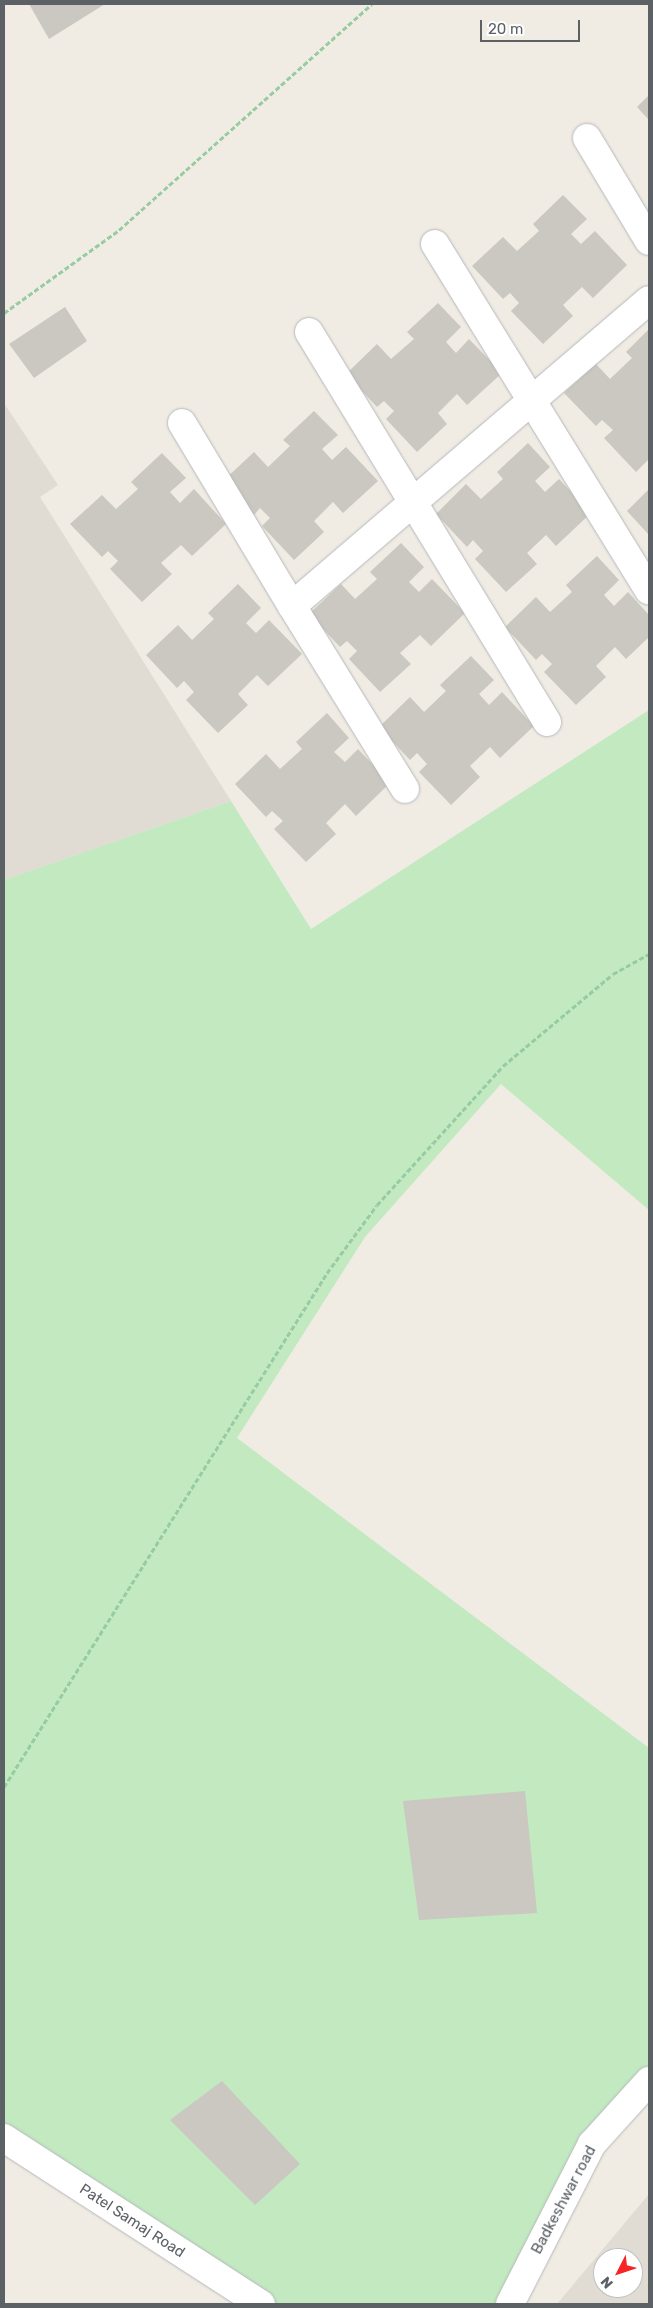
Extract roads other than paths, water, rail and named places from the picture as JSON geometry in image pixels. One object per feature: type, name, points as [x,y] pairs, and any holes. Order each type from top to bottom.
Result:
[{"type":"street","points":[[587,138],[649,241]]},
{"type":"street","points":[[435,244],[649,590]]},
{"type":"street","points":[[292,606],[649,300]]},
{"type":"street","points":[[309,332],[547,722]]},
{"type":"street","points":[[182,424],[405,789]]},
{"type":"street","name":"Badkeshwar road","points":[[510,2304],[592,2144],[649,2081]]},
{"type":"street","name":"Patel Samaj Road","points":[[4,2138],[261,2304]]}]
